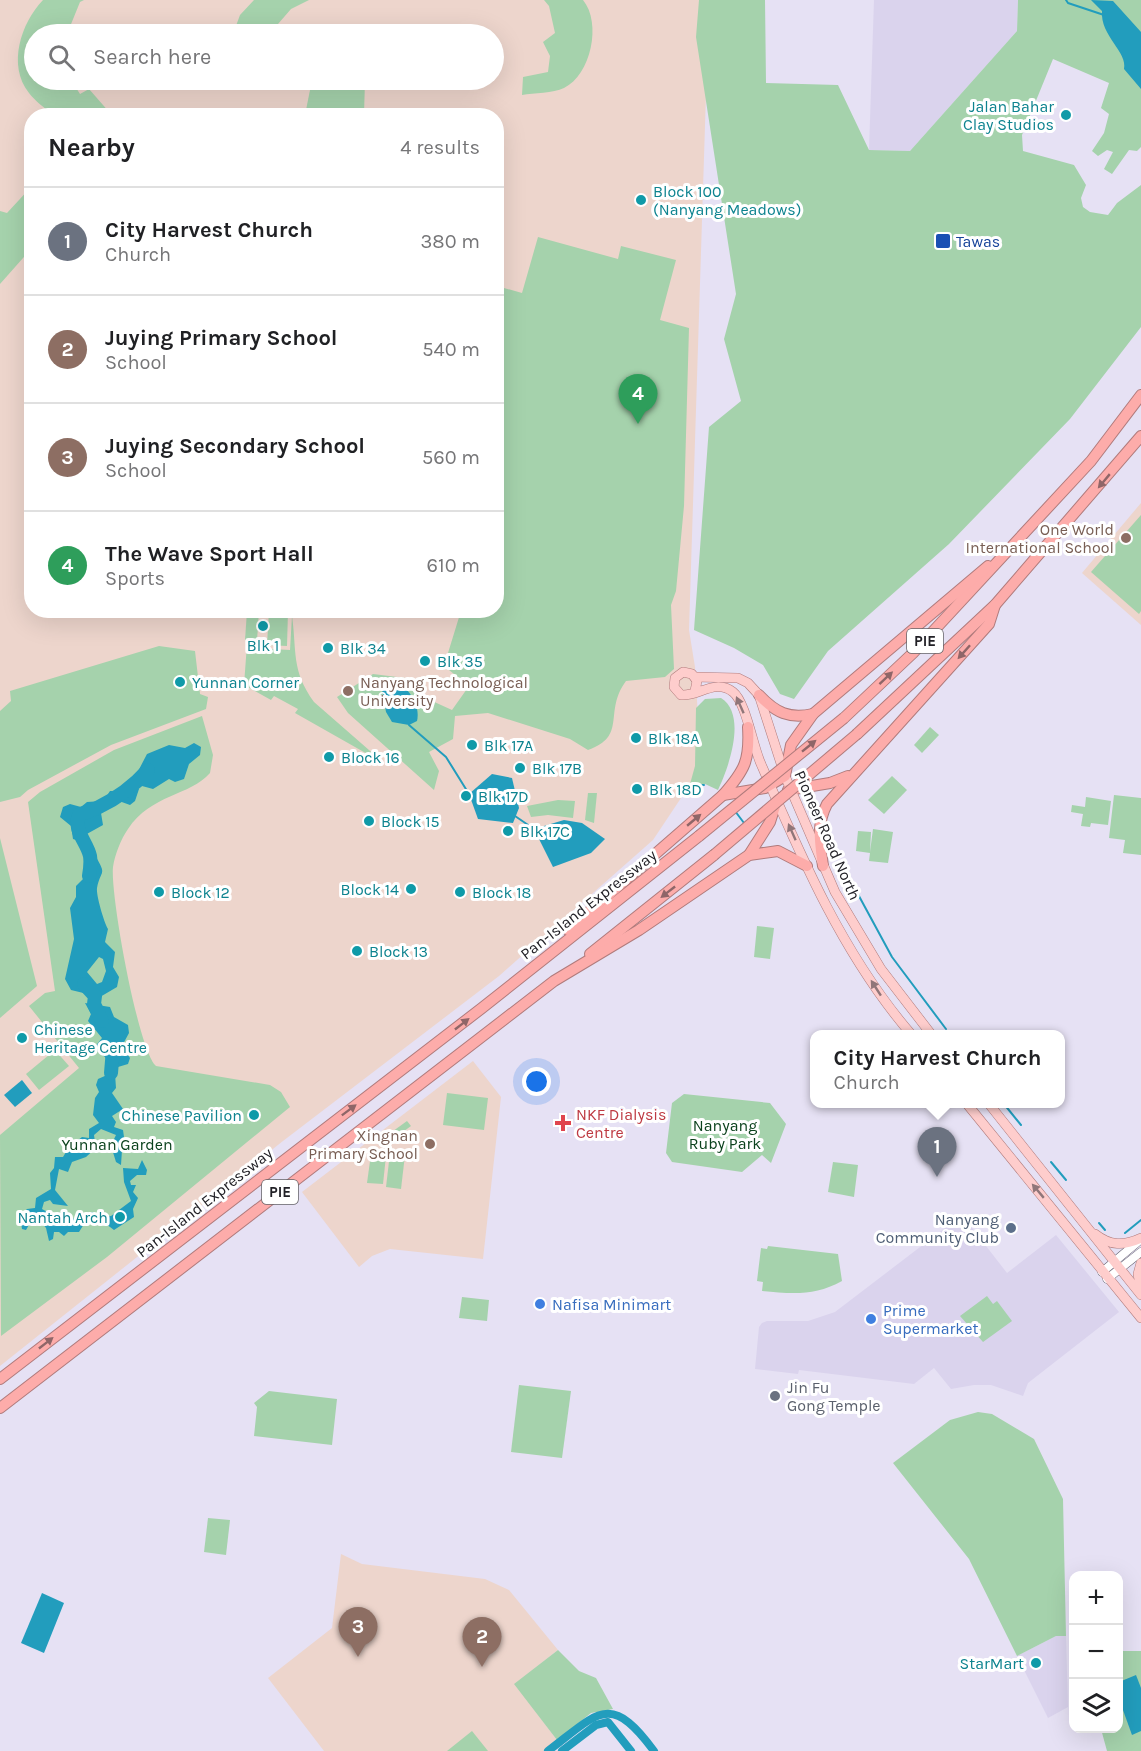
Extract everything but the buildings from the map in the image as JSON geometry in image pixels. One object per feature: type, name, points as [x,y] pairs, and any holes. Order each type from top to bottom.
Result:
[{"type":"highway","name":"Pan-Island Expressway","points":[[0,1379],[474,1015],[844,718],[914,653],[1091,461],[1141,395]]},
{"type":"highway","name":"PIE","points":[[3,1405],[555,981],[714,855],[857,734],[995,605],[1141,436]]},
{"type":"highway","points":[[723,795],[772,786],[785,776],[791,744],[813,714],[895,646],[978,572],[1001,558]]},
{"type":"highway","points":[[823,866],[818,831],[821,815],[831,798],[989,624],[995,605]]},
{"type":"highway","points":[[759,695],[775,710],[790,717],[813,714]]},
{"type":"highway","points":[[559,945],[563,934],[723,795],[737,779],[748,760],[748,727]]},
{"type":"highway","points":[[555,981],[639,930],[749,855],[770,822],[777,798],[790,788],[830,783],[853,773]]},
{"type":"highway","points":[[749,855],[778,851],[807,866]]},
{"type":"main road","points":[[695,677],[695,691],[690,695],[681,695],[677,692],[674,682],[683,672],[695,677],[738,678],[748,683],[759,695]]},
{"type":"main road","name":"Pioneer Road North","points":[[695,691],[718,687],[733,692],[742,707],[761,765],[833,921],[886,1004],[907,1030]]},
{"type":"main road","name":"Pioneer Road North","points":[[759,695],[785,776],[823,866],[865,944],[903,1000],[927,1030]]},
{"type":"main road","points":[[970,1108],[1141,1318]]},
{"type":"main road","points":[[992,1108],[1141,1295]]},
{"type":"main road","points":[[1084,1225],[1100,1238],[1114,1244],[1124,1244],[1141,1239]]},
{"type":"main road","points":[[1141,1263],[1138,1274],[1141,1290]]},
{"type":"street","points":[[1105,1275],[1141,1239]]},
{"type":"street","points":[[1116,1266],[1141,1252]]},
{"type":"shaded area","name":"Nanyang Technological University","points":[[0,0],[709,0],[689,630],[695,667],[701,768],[653,840],[499,976],[283,1141],[0,1366]]},
{"type":"shaded area","points":[[874,0],[1018,0],[1017,31],[910,151],[869,150]]},
{"type":"shaded area","name":"One World International School","points":[[1141,503],[1141,625],[1082,573]]},
{"type":"shaded area","name":"Xingnan Primary School","points":[[473,1061],[501,1097],[483,1259],[390,1249],[372,1256],[359,1267],[302,1192]]},
{"type":"shaded area","points":[[962,1215],[1007,1273],[1056,1235],[1119,1312],[1028,1383],[1023,1396],[991,1385],[951,1389],[934,1368],[914,1384],[799,1370],[798,1374],[755,1369],[759,1327],[762,1323],[808,1321],[835,1312]]},
{"type":"shaded area","points":[[341,1554],[362,1564],[485,1579],[509,1590],[558,1650],[515,1684],[557,1740],[543,1751],[324,1751],[268,1678],[332,1628]]},
{"type":"shaded area","points":[[1056,1636],[1066,1636],[1068,1707],[1048,1718],[1017,1656]]},
{"type":"green space","points":[[43,0],[84,0],[80,2],[71,24],[26,24]]},
{"type":"green space","points":[[254,0],[309,0],[291,9],[278,24],[237,24],[240,15]]},
{"type":"green space","points":[[544,0],[583,0],[592,22],[591,48],[581,72],[564,88],[522,95],[523,77],[548,72],[550,56],[543,42],[555,33],[549,6]]},
{"type":"green space","points":[[699,0],[765,0],[766,83],[838,85],[869,150],[910,151],[1017,31],[1018,0],[1141,0],[1141,147],[1137,151],[1129,150],[1112,174],[1104,169],[1113,152],[1107,150],[1098,156],[1092,151],[1104,133],[1109,114],[1101,108],[1109,83],[1053,59],[1022,135],[1023,151],[1074,165],[1086,185],[1081,198],[1083,207],[1090,212],[1108,215],[1117,203],[1141,185],[1141,327],[1070,419],[949,544],[828,651],[794,699],[780,694],[763,665],[734,648],[694,630],[709,427],[741,401],[724,339],[736,294],[696,37]]},
{"type":"green space","points":[[24,30],[24,85],[18,57]]},
{"type":"green space","points":[[27,90],[77,90],[80,94],[90,90],[106,108],[44,108]]},
{"type":"green space","points":[[310,90],[365,90],[364,108],[306,108]]},
{"type":"green space","points":[[24,195],[24,257],[0,284],[0,211],[7,213]]},
{"type":"green space","points":[[538,237],[618,259],[621,246],[676,260],[660,320],[689,328],[684,506],[676,591],[671,605],[674,669],[665,677],[626,681],[619,692],[612,730],[608,738],[588,750],[570,739],[488,713],[455,716],[453,739],[429,752],[439,771],[434,790],[348,713],[337,697],[373,674],[405,678],[419,695],[452,710],[469,686],[444,666],[459,618],[504,618],[504,288],[522,293]]},
{"type":"green space","name":"One World International School","points":[[1141,515],[1141,611],[1139,614],[1091,572]]},
{"type":"green space","points":[[247,618],[259,618],[257,641],[245,640]]},
{"type":"green space","points":[[269,618],[288,618],[287,646],[267,645]]},
{"type":"green space","points":[[292,618],[298,670],[307,691],[314,702],[385,764],[295,713],[298,709],[274,696],[271,700],[244,685],[247,644],[254,644],[254,648],[290,650]]},
{"type":"green space","points":[[159,646],[195,651],[200,694],[208,697],[206,709],[111,745],[28,790],[20,797],[0,802],[0,711],[11,701],[10,691]]},
{"type":"green space","points":[[721,698],[729,706],[735,729],[730,756],[718,790],[705,784],[690,784],[695,766],[696,708],[705,699]]},
{"type":"green space","name":"Yunnan Garden","points":[[202,716],[213,755],[210,773],[202,781],[159,802],[137,817],[123,837],[114,862],[113,883],[116,907],[134,1003],[141,1032],[156,1066],[270,1085],[281,1092],[290,1107],[107,1257],[1,1336],[0,1135],[79,1068],[29,1006],[45,993],[55,991],[28,802],[40,792],[114,750]]},
{"type":"green space","points":[[930,727],[939,735],[922,753],[914,745]]},
{"type":"green space","points":[[892,776],[907,790],[884,814],[868,800]]},
{"type":"green space","points":[[588,793],[597,793],[594,823],[585,820]]},
{"type":"green space","points":[[1114,795],[1141,798],[1141,855],[1123,853],[1125,840],[1109,838]]},
{"type":"green space","points":[[1086,797],[1111,801],[1108,825],[1091,823],[1090,827],[1081,826],[1083,814],[1071,812],[1072,805],[1085,807]]},
{"type":"green space","points":[[558,800],[575,801],[573,818],[548,815],[531,817],[527,806]]},
{"type":"green space","points":[[873,829],[893,832],[888,863],[869,861],[870,853],[856,851],[858,831],[871,832],[870,852]]},
{"type":"green space","points":[[0,838],[37,986],[0,1018]]},
{"type":"green space","points":[[757,926],[774,928],[770,959],[754,957]]},
{"type":"green space","points":[[55,1050],[69,1066],[39,1090],[26,1074]]},
{"type":"green space","points":[[447,1093],[488,1098],[484,1130],[443,1125]]},
{"type":"green space","name":"Nanyang Ruby Park","points":[[684,1094],[770,1103],[786,1124],[771,1163],[762,1155],[742,1172],[672,1162],[666,1153],[672,1103]]},
{"type":"green space","points":[[407,1121],[411,1126],[382,1147],[378,1142]]},
{"type":"green space","points":[[390,1153],[405,1155],[401,1189],[386,1187]]},
{"type":"green space","points":[[371,1154],[386,1156],[383,1184],[367,1183]]},
{"type":"green space","points":[[833,1162],[858,1165],[854,1197],[828,1192]]},
{"type":"green space","points":[[768,1246],[838,1254],[842,1281],[813,1292],[762,1291],[763,1282],[757,1281],[761,1248],[767,1249]]},
{"type":"green space","points":[[987,1296],[993,1304],[997,1301],[1012,1321],[983,1342],[960,1316]]},
{"type":"green space","points":[[462,1297],[489,1300],[487,1321],[459,1318]]},
{"type":"green space","points":[[519,1385],[571,1391],[562,1458],[511,1452]]},
{"type":"green space","points":[[269,1391],[337,1399],[332,1445],[254,1436],[257,1407],[254,1403]]},
{"type":"green space","points":[[978,1412],[992,1414],[1034,1439],[1063,1499],[1066,1636],[1056,1636],[1017,1656],[969,1559],[893,1463],[950,1420]]},
{"type":"green space","points":[[208,1518],[230,1520],[226,1555],[204,1552]]},
{"type":"green space","points":[[558,1650],[579,1671],[596,1678],[613,1709],[591,1713],[557,1740],[514,1684]]},
{"type":"green space","points":[[1123,1651],[1141,1651],[1141,1751],[1107,1751],[1102,1733],[1123,1733]]},
{"type":"green space","points":[[472,1731],[488,1751],[447,1751]]},
{"type":"water","points":[[1091,0],[1113,1],[1141,32],[1141,89],[1124,69],[1122,56],[1105,28],[1102,11]]},
{"type":"water","points":[[390,680],[402,685],[415,702],[417,721],[409,725],[392,722],[386,712],[382,689]]},
{"type":"water","points":[[194,743],[201,747],[200,755],[189,764],[184,779],[175,782],[169,779],[153,789],[142,786],[134,779],[147,754],[169,745],[185,748]]},
{"type":"water","points":[[492,774],[512,778],[519,808],[513,823],[478,819],[469,794]]},
{"type":"water","points":[[131,784],[139,789],[135,801],[130,805],[119,801],[112,803],[106,797],[110,791],[123,791]]},
{"type":"water","points":[[102,801],[107,808],[101,813],[103,825],[76,840],[73,839],[71,826],[60,817],[63,807],[70,804],[81,807],[87,802]]},
{"type":"water","points":[[564,820],[582,823],[605,839],[591,853],[553,867],[534,829]]},
{"type":"water","points":[[96,857],[102,870],[97,888],[102,915],[108,929],[105,942],[115,952],[113,967],[119,977],[117,987],[100,997],[71,990],[65,979],[74,939],[70,908],[76,897],[76,886],[84,878],[86,861]],"holes":[[[99,957],[103,959],[106,971],[102,982],[97,984],[87,972]]]},
{"type":"water","points":[[85,1003],[110,1007],[114,1017],[128,1025],[129,1033],[122,1046],[130,1058],[128,1064],[118,1067],[109,1065],[105,1057],[94,1048],[102,1038],[88,1021],[91,1014]]},
{"type":"water","points":[[108,1072],[115,1074],[116,1088],[112,1093],[123,1109],[112,1116],[116,1122],[114,1127],[123,1130],[125,1144],[135,1146],[136,1150],[122,1150],[121,1165],[116,1162],[112,1149],[98,1146],[86,1157],[72,1162],[68,1172],[59,1169],[55,1190],[68,1206],[53,1204],[50,1200],[44,1202],[42,1209],[51,1214],[51,1224],[66,1226],[78,1214],[93,1212],[101,1217],[111,1216],[131,1201],[124,1182],[123,1168],[138,1169],[142,1160],[147,1170],[146,1175],[137,1175],[130,1181],[131,1185],[136,1185],[133,1192],[138,1198],[133,1209],[134,1217],[114,1230],[102,1221],[95,1224],[84,1224],[79,1232],[68,1232],[64,1236],[59,1232],[54,1232],[53,1239],[49,1241],[46,1228],[39,1219],[30,1223],[26,1230],[22,1229],[20,1216],[27,1209],[35,1208],[36,1198],[51,1189],[50,1173],[54,1168],[55,1157],[63,1157],[69,1147],[82,1137],[89,1138],[89,1129],[99,1123],[93,1115],[95,1098],[99,1092],[96,1085],[98,1079],[107,1075]],"holes":[[[101,1129],[116,1135],[111,1145],[95,1142],[94,1135]]]},
{"type":"water","points":[[22,1080],[32,1093],[15,1107],[4,1095]]},
{"type":"water","points":[[42,1593],[64,1603],[44,1653],[21,1643]]},
{"type":"water","points":[[1136,1675],[1141,1688],[1141,1731],[1132,1735],[1123,1710],[1123,1680]]},
{"type":"waterway","points":[[1066,0],[1068,3],[1104,15]]},
{"type":"waterway","points":[[409,725],[446,757],[469,794]]},
{"type":"waterway","points":[[89,876],[90,856],[79,831],[79,815],[118,796],[148,770]]},
{"type":"waterway","points":[[689,785],[704,785]]},
{"type":"waterway","points":[[735,811],[744,823]]},
{"type":"waterway","points":[[515,816],[534,829]]},
{"type":"waterway","points":[[840,861],[892,957],[946,1029]]},
{"type":"waterway","points":[[84,984],[95,996],[94,1004],[102,1021]]},
{"type":"waterway","points":[[111,1073],[113,1049]]},
{"type":"waterway","points":[[1007,1108],[1021,1125]]},
{"type":"waterway","points":[[1051,1162],[1066,1180]]},
{"type":"waterway","points":[[1125,1233],[1141,1220]]},
{"type":"waterway","points":[[1099,1223],[1105,1230]]},
{"type":"waterway","points":[[548,1751],[592,1718],[603,1714],[614,1715],[626,1720],[654,1751]]},
{"type":"waterway","points":[[562,1751],[596,1725],[608,1722],[631,1751]]},
{"type":"place","name":"Jalan Bahar Clay Studios","points":[[1066,115]]},
{"type":"place","name":"Block 100 (Nanyang Meadows)","points":[[641,200]]},
{"type":"place","name":"Tawas","points":[[943,241]]},
{"type":"place","name":"The Wave Sport Hall","points":[[638,424]]},
{"type":"place","name":"One World International School","points":[[1126,538]]},
{"type":"place","name":"Blk 1","points":[[263,626]]},
{"type":"place","name":"Blk 34","points":[[328,648]]},
{"type":"place","name":"Blk 35","points":[[425,661]]},
{"type":"place","name":"Yunnan Corner","points":[[180,682]]},
{"type":"place","name":"Nanyang Technological University","points":[[348,691]]},
{"type":"place","name":"Blk 18A","points":[[636,738]]},
{"type":"place","name":"Blk 17A","points":[[472,745]]},
{"type":"place","name":"Block 16","points":[[329,757]]},
{"type":"place","name":"Blk 17B","points":[[520,768]]},
{"type":"place","name":"Blk 18D","points":[[637,789]]},
{"type":"place","name":"Blk 17D","points":[[466,796]]},
{"type":"place","name":"Block 15","points":[[369,821]]},
{"type":"place","name":"Blk 17C","points":[[508,831]]},
{"type":"place","name":"Block 14","points":[[411,889]]},
{"type":"place","name":"Block 12","points":[[159,892]]},
{"type":"place","name":"Block 18","points":[[460,892]]},
{"type":"place","name":"Block 13","points":[[357,951]]},
{"type":"place","name":"Chinese Heritage Centre","points":[[22,1038]]},
{"type":"place","name":"Chinese Pavilion","points":[[254,1115]]},
{"type":"place","name":"NKF Dialysis Centre","points":[[563,1123]]},
{"type":"place","name":"Xingnan Primary School","points":[[430,1144]]},
{"type":"place","name":"City Harvest Church","points":[[937,1177]]},
{"type":"place","name":"Nantah Arch","points":[[120,1217]]},
{"type":"place","name":"Nanyang Community Club","points":[[1011,1228]]},
{"type":"place","name":"Nafisa Minimart","points":[[540,1304]]},
{"type":"place","name":"Prime Supermarket","points":[[871,1319]]},
{"type":"place","name":"Jin Fu Gong Temple","points":[[775,1396]]},
{"type":"place","name":"Juying Secondary School","points":[[358,1657]]},
{"type":"place","name":"StarMart","points":[[1036,1663]]},
{"type":"place","name":"Juying Primary School","points":[[482,1667]]}]
